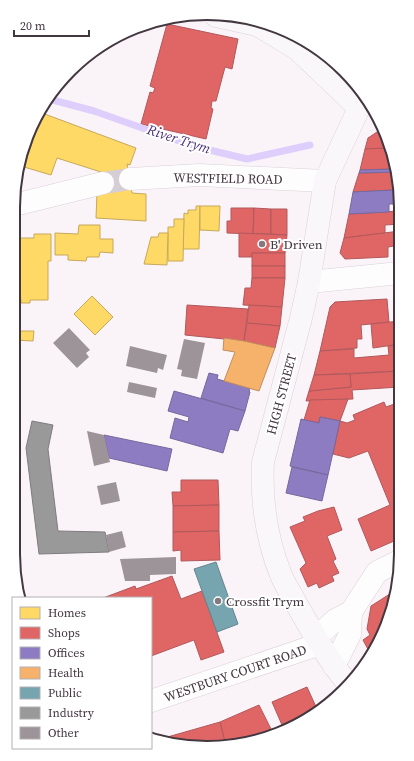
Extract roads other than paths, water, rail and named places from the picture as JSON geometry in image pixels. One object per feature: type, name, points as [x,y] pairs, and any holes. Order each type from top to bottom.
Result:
[{"type":"main road","points":[[261,28],[297,49],[359,98]]},
{"type":"main road","name":"HIGH STREET","points":[[341,678],[318,641],[282,576],[269,536],[264,503],[263,462],[301,318],[325,181],[361,102]]},
{"type":"street","name":"WESTFIELD ROAD","points":[[130,180],[199,175],[325,181]]},
{"type":"street","points":[[20,204],[103,183]]},
{"type":"street","points":[[308,282],[394,274]]},
{"type":"street","points":[[318,641],[335,620],[351,612],[377,572],[394,564]]},
{"type":"street","points":[[341,678],[350,634],[351,612]]},
{"type":"street","name":"WESTBURY COURT ROAD","points":[[152,701],[318,641]]},
{"type":"waterway","name":"River Trym","points":[[54,100],[94,111],[193,146],[247,159],[310,145]]},
{"type":"tunnel","points":[[103,183],[130,179]]},
{"type":"place","name":"B' Driven","points":[[262,244]]},
{"type":"place","name":"Crossfit Trym","points":[[218,601]]}]
